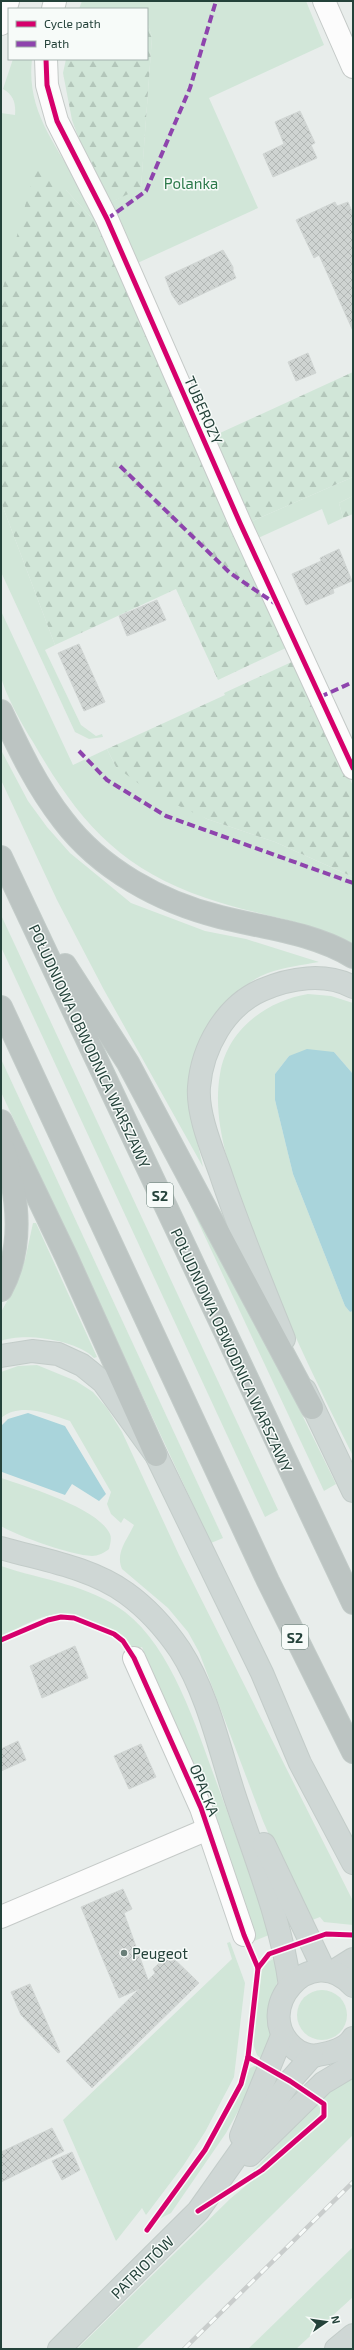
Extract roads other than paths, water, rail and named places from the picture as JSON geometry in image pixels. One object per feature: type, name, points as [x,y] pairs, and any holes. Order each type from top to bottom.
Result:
[{"type":"highway","points":[[1,711],[34,776],[63,820],[91,850],[128,879],[164,898],[217,916],[319,940],[353,957]]},
{"type":"highway","name":"POŁUDNIOWA OBWODNICA WARSZAWY","points":[[1,857],[353,1603]]},
{"type":"highway","points":[[18,893],[128,1063],[312,1408]]},
{"type":"highway","name":"S2","points":[[1,1007],[268,1581],[353,1752]]},
{"type":"highway","points":[[1,1121],[66,1256],[156,1455]]},
{"type":"highway","points":[[1,1141],[10,1170],[18,1229],[16,1251],[1,1290]]},
{"type":"main road","points":[[353,987],[344,982],[316,977],[282,982],[255,993],[235,1008],[219,1028],[205,1055],[199,1088],[204,1122],[238,1224],[312,1408],[353,1491]]},
{"type":"main road","points":[[1,1356],[32,1350],[58,1354],[82,1365],[103,1382],[156,1455],[262,1673],[300,1763],[353,1863]]},
{"type":"main road","points":[[1,1548],[100,1578],[125,1592],[148,1611],[180,1650],[196,1680],[212,1724],[266,1890],[288,1967],[290,1986]]},
{"type":"main road","points":[[212,1724],[287,1896],[329,1971]]},
{"type":"main road","points":[[329,1971],[353,1959]]},
{"type":"main road","points":[[353,1986],[329,1971],[316,1970],[297,1978],[290,1986],[279,2011],[282,2036],[296,2051],[312,2056],[338,2050],[353,2038]]},
{"type":"main road","name":"PATRIOTÓW","points":[[221,2181],[282,2036]]},
{"type":"main road","name":"PATRIOTÓW","points":[[59,2349],[198,2211],[221,2181],[290,2081],[312,2056]]},
{"type":"main road","points":[[221,2181],[323,2084],[353,2065]]},
{"type":"street","points":[[1,24],[8,1]]},
{"type":"street","points":[[324,1],[353,67]]},
{"type":"street","name":"TUBEROZY","points":[[46,60],[47,85],[57,122],[106,219],[240,523],[353,768]]},
{"type":"street","name":"OPACKA","points":[[134,1658],[200,1808],[244,1935]]},
{"type":"street","name":"OPACKA","points":[[1,1917],[208,1829]]},
{"type":"water","points":[[307,1049],[334,1052],[353,1074],[353,1311],[350,1312],[345,1306],[293,1174],[275,1100],[275,1074],[289,1056]]},
{"type":"water","points":[[28,1413],[65,1426],[106,1494],[99,1501],[72,1484],[65,1495],[2,1472],[1,1426],[8,1419]]},
{"type":"railway","points":[[184,2349],[353,2182]]},
{"type":"place","name":"Peugeot","points":[[124,1953]]},
{"type":"park label","name":"Polanka","points":[[191,183]]}]
